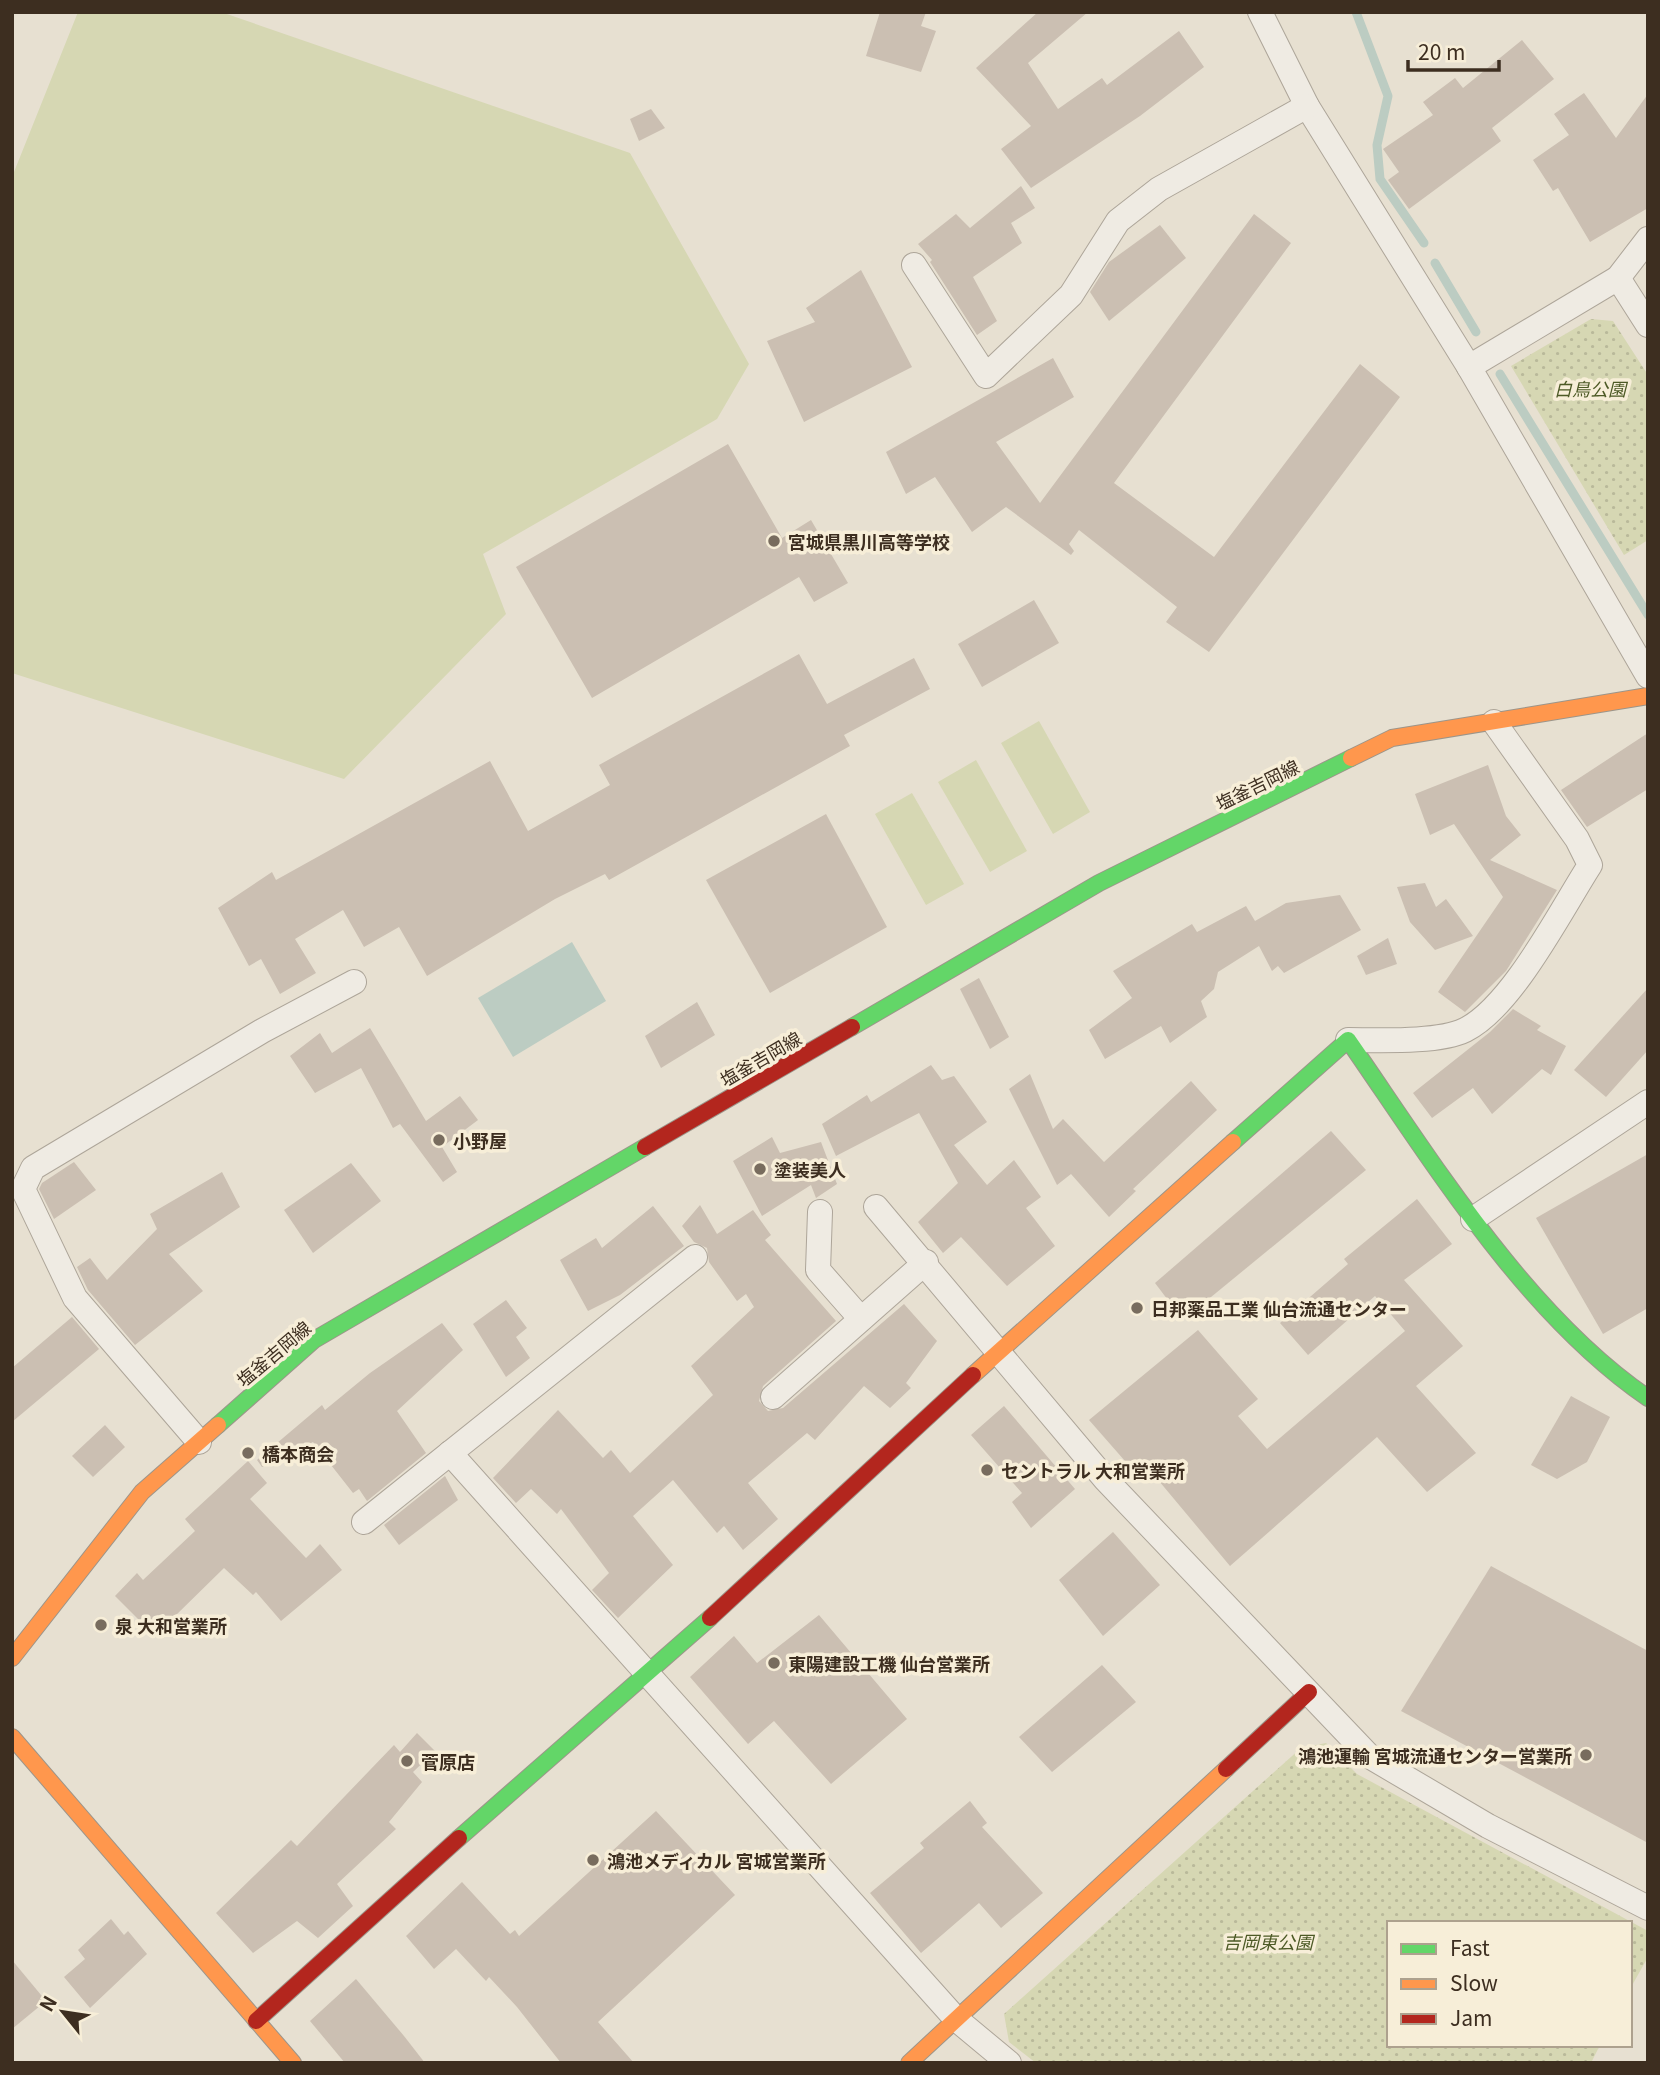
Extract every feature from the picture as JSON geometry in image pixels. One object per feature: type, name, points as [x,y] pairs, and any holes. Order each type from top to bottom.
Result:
[{"type":"street","points":[[1260,12],[1307,106],[1469,367],[1648,676]]},
{"type":"street","points":[[914,265],[986,376],[1071,295],[1118,221],[1159,189],[1307,106]]},
{"type":"street","points":[[1469,367],[1618,278],[1648,239]]},
{"type":"street","points":[[1618,278],[1648,325]]},
{"type":"street","name":"塩釜吉岡線","points":[[12,1658],[142,1492],[314,1340],[1099,883],[1392,738],[1648,696]]},
{"type":"street","points":[[256,2021],[549,1756],[648,1675],[997,1353],[1348,1040],[1406,1041],[1464,1031],[1503,1001],[1590,865],[1577,839],[1493,722]]},
{"type":"street","points":[[199,1442],[75,1298],[23,1189],[33,1168],[262,1031],[354,982]]},
{"type":"street","points":[[1348,1040],[1473,1219],[1530,1290],[1620,1381],[1648,1398]]},
{"type":"street","points":[[1473,1219],[1648,1102]]},
{"type":"street","points":[[876,1207],[926,1262],[997,1353],[1106,1480],[1369,1756],[1488,1826],[1648,1908]]},
{"type":"street","points":[[820,1212],[818,1270],[861,1319]]},
{"type":"street","points":[[364,1522],[695,1257]]},
{"type":"street","points":[[773,1397],[926,1262]]},
{"type":"street","points":[[450,1452],[956,2019],[1009,2063]]},
{"type":"street","points":[[909,2063],[1309,1692]]},
{"type":"street","points":[[12,1737],[293,2063]]},
{"type":"green space","points":[[78,12],[221,12],[630,153],[749,364],[717,419],[483,554],[506,614],[344,779],[12,673],[12,177]]},
{"type":"green space","name":"白鳥公園","points":[[1591,319],[1613,321],[1648,375],[1648,540],[1624,555],[1511,366]]},
{"type":"green space","points":[[1039,721],[1090,812],[1053,834],[1001,743]]},
{"type":"green space","points":[[976,760],[1027,851],[990,872],[938,782]]},
{"type":"green space","points":[[912,793],[964,884],[926,905],[875,814]]},
{"type":"green space","name":"吉岡東公園","points":[[1326,1743],[1357,1774],[1629,1921],[1387,1921],[1387,2047],[1599,2047],[1591,2063],[1036,2063],[1009,2042],[1004,2014],[1301,1748]]},
{"type":"green space","name":"吉岡東公園","points":[[1632,1922],[1648,1931],[1648,1957],[1632,1985]]},
{"type":"shaded area","points":[[572,942],[606,1001],[513,1057],[478,998]]},
{"type":"building","points":[[880,12],[926,12],[921,26],[936,31],[921,72],[866,56]]},
{"type":"building","points":[[1038,12],[1088,12],[1028,63],[1058,109],[1102,78],[1107,85],[1179,31],[1204,67],[1140,116],[1031,188],[1001,149],[1031,126],[976,68]]},
{"type":"building","points":[[1522,40],[1554,79],[1492,128],[1501,141],[1409,209],[1388,180],[1399,172],[1383,149],[1433,115],[1423,102],[1455,78],[1463,88]]},
{"type":"building","points":[[1584,93],[1616,138],[1648,94],[1648,208],[1590,242],[1558,188],[1553,191],[1533,160],[1569,135],[1554,114]]},
{"type":"building","points":[[651,109],[665,128],[639,141],[630,119]]},
{"type":"building","points":[[1021,186],[1035,208],[1011,223],[1022,243],[973,277],[997,321],[977,335],[930,262],[932,260],[918,244],[956,214],[970,228]]},
{"type":"building","points":[[1254,214],[1291,243],[1114,483],[1214,557],[1360,364],[1400,397],[1209,652],[1166,622],[1177,607],[1079,530],[1069,544],[1074,551],[1071,555],[1006,507],[972,532],[935,477],[906,494],[886,452],[1053,358],[1074,397],[996,442],[1040,503]]},
{"type":"building","points":[[1160,225],[1186,258],[1109,321],[1090,292],[1109,262]]},
{"type":"building","points":[[861,270],[912,367],[804,422],[767,341],[815,322],[806,308]]},
{"type":"building","points":[[728,444],[782,538],[811,520],[848,583],[814,602],[799,577],[592,698],[516,567]]},
{"type":"building","points":[[1034,600],[1059,643],[982,687],[958,644]]},
{"type":"building","points":[[799,654],[827,704],[914,658],[930,689],[844,735],[850,746],[609,880],[605,874],[555,899],[427,976],[399,927],[364,947],[343,910],[295,939],[316,973],[280,994],[261,959],[249,966],[218,908],[272,872],[276,880],[490,761],[528,831],[610,785],[599,765]]},
{"type":"building","points":[[1648,733],[1648,789],[1587,827],[1561,790]]},
{"type":"building","points":[[1488,765],[1506,816],[1521,835],[1490,860],[1557,890],[1506,971],[1465,1012],[1438,992],[1503,897],[1454,824],[1430,835],[1415,794]]},
{"type":"building","points":[[826,814],[887,927],[770,993],[706,880]]},
{"type":"building","points":[[1425,883],[1436,907],[1446,899],[1473,936],[1435,950],[1410,922],[1397,887]]},
{"type":"building","points":[[1340,895],[1361,930],[1284,973],[1278,966],[1272,971],[1259,946],[1218,972],[1214,989],[1201,1001],[1207,1017],[1170,1043],[1161,1026],[1105,1059],[1089,1030],[1132,998],[1113,971],[1192,924],[1197,932],[1246,906],[1255,921],[1286,903]]},
{"type":"building","points":[[1388,938],[1397,964],[1366,975],[1357,956]]},
{"type":"building","points":[[979,978],[1009,1037],[990,1049],[960,989]]},
{"type":"building","points":[[1648,988],[1648,1050],[1606,1097],[1574,1070]]},
{"type":"building","points":[[697,1002],[715,1035],[661,1068],[645,1036]]},
{"type":"building","points":[[1513,1009],[1541,1026],[1537,1030],[1566,1046],[1551,1075],[1542,1069],[1492,1114],[1473,1088],[1432,1118],[1413,1093],[1490,1032]]},
{"type":"building","points":[[370,1028],[426,1121],[460,1096],[478,1120],[442,1147],[457,1172],[443,1182],[400,1124],[393,1128],[361,1068],[315,1093],[290,1056],[320,1033],[332,1053]]},
{"type":"building","points":[[931,1065],[942,1080],[954,1076],[987,1122],[954,1145],[987,1185],[1014,1160],[1041,1197],[1026,1208],[1055,1246],[1007,1286],[961,1237],[943,1253],[918,1222],[958,1183],[919,1113],[836,1156],[822,1124],[867,1095],[871,1102]]},
{"type":"building","points":[[1030,1074],[1053,1129],[1063,1119],[1104,1162],[1191,1081],[1217,1110],[1133,1189],[1136,1191],[1109,1217],[1071,1174],[1057,1185],[1009,1089]]},
{"type":"building","points":[[1331,1131],[1366,1170],[1183,1320],[1155,1283]]},
{"type":"building","points":[[772,1137],[780,1153],[821,1142],[837,1184],[816,1198],[811,1185],[762,1216],[733,1161]]},
{"type":"building","points":[[1648,1154],[1648,1308],[1603,1334],[1536,1218]]},
{"type":"building","points":[[74,1162],[96,1190],[54,1219],[39,1189],[42,1183]]},
{"type":"building","points":[[351,1163],[381,1201],[313,1253],[284,1210]]},
{"type":"building","points":[[222,1172],[240,1207],[169,1254],[203,1291],[135,1345],[88,1290],[77,1267],[90,1258],[107,1280],[157,1229],[150,1214]]},
{"type":"building","points":[[1417,1199],[1452,1244],[1404,1280],[1463,1346],[1416,1386],[1476,1453],[1427,1492],[1377,1437],[1230,1566],[1149,1469],[1139,1477],[1089,1420],[1198,1330],[1258,1399],[1238,1416],[1267,1449],[1405,1331],[1375,1296],[1308,1355],[1280,1323],[1348,1264],[1344,1259]]},
{"type":"building","points":[[700,1205],[717,1234],[753,1210],[771,1235],[765,1240],[836,1321],[763,1386],[759,1401],[768,1411],[783,1408],[904,1304],[937,1341],[906,1383],[911,1388],[890,1408],[864,1386],[815,1440],[807,1433],[748,1483],[778,1519],[743,1550],[724,1526],[717,1533],[673,1480],[633,1516],[673,1565],[618,1618],[592,1590],[609,1573],[561,1509],[557,1514],[531,1489],[516,1503],[493,1478],[558,1410],[603,1458],[611,1450],[630,1473],[713,1395],[691,1366],[754,1307],[746,1294],[737,1301],[709,1262],[707,1248],[694,1242],[682,1226]]},
{"type":"building","points":[[653,1206],[684,1246],[620,1295],[588,1311],[560,1260],[596,1238],[602,1248]]},
{"type":"building","points":[[506,1300],[527,1328],[516,1337],[530,1358],[506,1377],[473,1324]]},
{"type":"building","points":[[72,1317],[99,1349],[12,1422],[12,1368]]},
{"type":"building","points":[[442,1323],[463,1350],[397,1411],[426,1453],[367,1501],[359,1489],[353,1493],[313,1442],[262,1467],[257,1460],[322,1405],[325,1410],[370,1373]]},
{"type":"building","points":[[1571,1396],[1610,1417],[1587,1462],[1557,1479],[1531,1465]]},
{"type":"building","points":[[1004,1406],[1075,1489],[1031,1528],[1012,1502],[1022,1493],[971,1435]]},
{"type":"building","points":[[105,1425],[125,1447],[93,1477],[72,1456]]},
{"type":"building","points":[[248,1461],[267,1483],[250,1499],[306,1558],[320,1544],[342,1570],[281,1621],[256,1592],[253,1595],[224,1568],[173,1618],[152,1633],[115,1596],[137,1573],[143,1580],[195,1531],[185,1519]]},
{"type":"building","points":[[445,1476],[458,1500],[399,1545],[384,1525]]},
{"type":"building","points":[[1113,1532],[1160,1585],[1103,1636],[1059,1580]]},
{"type":"building","points":[[1491,1566],[1648,1651],[1648,1843],[1401,1711]]},
{"type":"building","points":[[819,1615],[907,1719],[831,1784],[774,1721],[748,1744],[690,1677],[734,1636],[757,1663]]},
{"type":"building","points":[[1102,1665],[1136,1702],[1052,1772],[1019,1737]]},
{"type":"building","points":[[417,1733],[435,1751],[413,1772],[422,1782],[389,1822],[396,1829],[337,1884],[353,1906],[318,1938],[297,1921],[253,1953],[216,1913],[291,1840],[297,1846],[394,1745],[400,1752]]},
{"type":"building","points":[[970,1801],[987,1823],[982,1827],[1043,1893],[1001,1928],[979,1903],[921,1953],[870,1893],[924,1848],[920,1843]]},
{"type":"building","points":[[656,1811],[735,1895],[598,2022],[634,2063],[561,2063],[517,2007],[489,1977],[486,1981],[456,1949],[434,1969],[406,1936],[462,1882],[510,1934],[515,1930],[519,1936]]},
{"type":"building","points":[[111,1919],[124,1935],[128,1931],[147,1954],[90,2008],[64,1977],[85,1959],[78,1950]]},
{"type":"building","points":[[12,1960],[46,2001],[12,2029]]},
{"type":"building","points":[[356,1979],[425,2063],[345,2063],[310,2021]]},
{"type":"waterway","points":[[1356,12],[1388,96],[1377,145],[1380,179],[1424,243]]},
{"type":"waterway","points":[[1435,263],[1476,332]]},
{"type":"waterway","points":[[1500,374],[1648,615]]},
{"type":"traffic: fast","points":[[852,1027],[1099,883],[1351,758]]},
{"type":"traffic: fast","points":[[1233,1142],[1348,1040],[1447,1184],[1521,1280],[1561,1324],[1603,1363],[1648,1398]]},
{"type":"traffic: fast","points":[[218,1425],[314,1340],[645,1147]]},
{"type":"traffic: fast","points":[[459,1838],[710,1618]]},
{"type":"traffic: slow","points":[[1351,758],[1392,738],[1648,696]]},
{"type":"traffic: slow","points":[[973,1375],[1233,1142]]},
{"type":"traffic: slow","points":[[12,1658],[142,1492],[218,1425]]},
{"type":"traffic: slow","points":[[12,1737],[293,2063]]},
{"type":"traffic: slow","points":[[909,2063],[1226,1769]]},
{"type":"traffic: jam","points":[[645,1147],[852,1027]]},
{"type":"traffic: jam","points":[[710,1618],[973,1375]]},
{"type":"traffic: jam","points":[[1226,1769],[1309,1692]]},
{"type":"traffic: jam","points":[[256,2021],[459,1838]]},
{"type":"place","name":"宮城県黒川高等学校","points":[[774,541]]},
{"type":"place","name":"小野屋","points":[[439,1140]]},
{"type":"place","name":"塗装美人","points":[[760,1169]]},
{"type":"place","name":"日邦薬品工業 仙台流通センター","points":[[1137,1308]]},
{"type":"place","name":"橋本商会","points":[[248,1453]]},
{"type":"place","name":"セントラル 大和営業所","points":[[987,1470]]},
{"type":"place","name":"泉 大和営業所","points":[[101,1625]]},
{"type":"place","name":"東陽建設工機 仙台営業所","points":[[774,1663]]},
{"type":"place","name":"鴻池運輸 宮城流通センター営業所","points":[[1586,1755]]},
{"type":"place","name":"菅原店","points":[[407,1761]]},
{"type":"place","name":"鴻池メディカル 宮城営業所","points":[[593,1860]]}]
